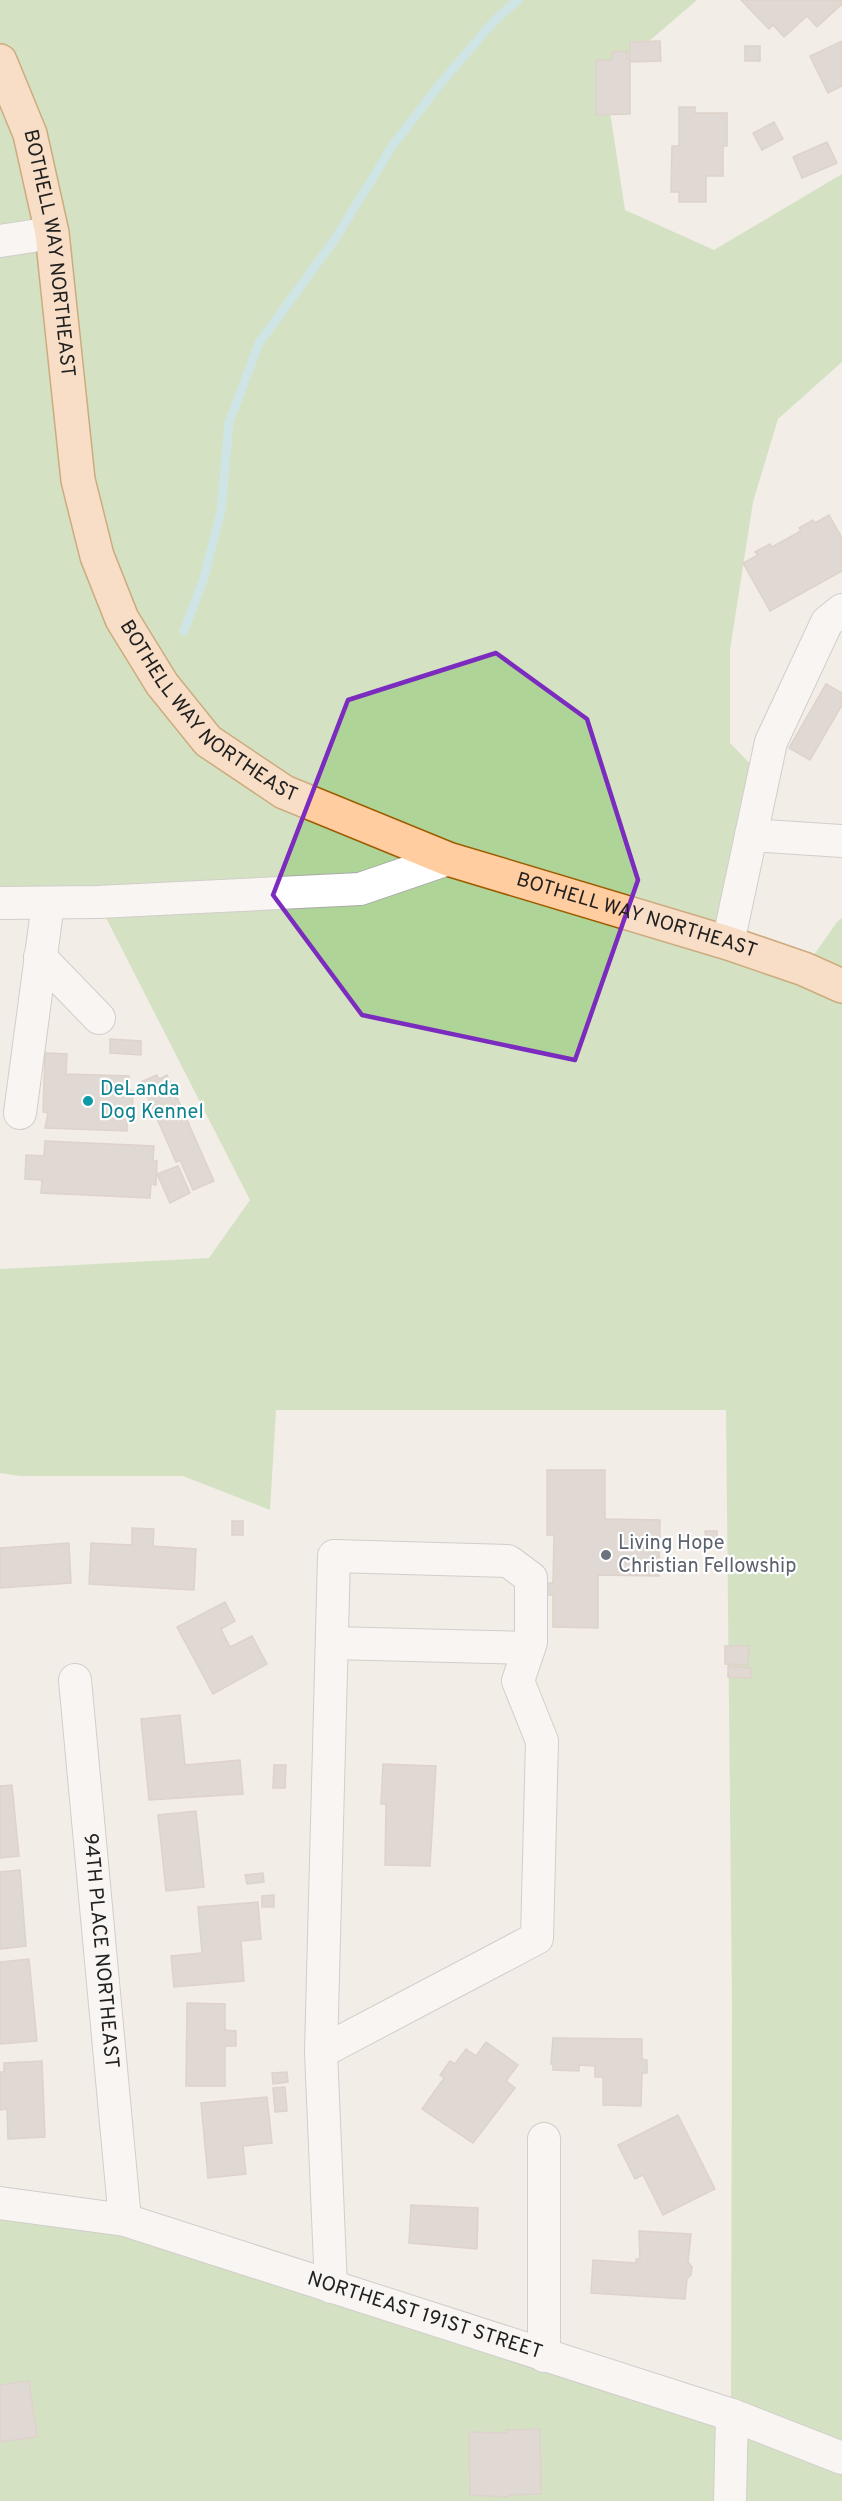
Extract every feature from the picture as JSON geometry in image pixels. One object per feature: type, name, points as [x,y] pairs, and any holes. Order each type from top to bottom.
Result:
[{"type":"main road","name":"BOTHELL WAY NORTHEAST","points":[[0,62],[30,134],[52,233],[78,480],[97,556],[122,619],[162,684],[208,741],[284,792],[448,859],[728,943],[842,986]]},
{"type":"street","points":[[0,241],[52,233]]},
{"type":"street","points":[[728,943],[771,742],[827,622],[842,610]]},
{"type":"street","points":[[751,835],[842,841]]},
{"type":"street","points":[[0,903],[98,902],[360,889],[448,859]]},
{"type":"street","points":[[20,1113],[48,903]]},
{"type":"street","points":[[40,957],[99,1018]]},
{"type":"street","points":[[321,2052],[537,1938],[542,1741],[518,1682],[531,1642],[531,1578],[508,1561],[334,1556],[321,2052],[331,2287]]},
{"type":"street","points":[[332,1643],[529,1648]]},
{"type":"street","name":"94TH PLACE NORTHEAST","points":[[75,1680],[125,2220]]},
{"type":"street","points":[[544,2139],[544,2356]]},
{"type":"street","name":"NORTHEAST 191ST STREET","points":[[0,2203],[125,2220],[732,2415],[842,2458]]},
{"type":"street","points":[[730,2501],[732,2415]]},
{"type":"highlighted area","points":[[496,653],[587,719],[638,880],[575,1060],[362,1015],[273,895],[348,700]]},
{"type":"green space","points":[[0,0],[697,0],[605,79],[625,210],[714,250],[842,174],[842,362],[778,419],[753,502],[730,650],[730,743],[763,777],[728,943],[804,969],[842,918],[842,2501],[0,2501],[0,2202],[125,2220],[731,2415],[732,2003],[726,1410],[276,1410],[270,1510],[183,1476],[20,1476],[0,1473],[0,1269],[209,1258],[250,1200],[98,902],[0,901]]},
{"type":"building","points":[[741,0],[841,0],[842,4],[817,27],[807,16],[784,37],[773,25],[769,29]]},
{"type":"building","points":[[660,41],[661,61],[630,62],[630,42]]},
{"type":"building","points":[[842,41],[842,86],[828,93],[810,56]]},
{"type":"building","points":[[745,46],[760,46],[760,61],[745,61]]},
{"type":"building","points":[[627,51],[627,59],[630,59],[630,114],[596,115],[596,60],[612,60],[612,52]]},
{"type":"building","points":[[679,107],[695,107],[695,113],[727,113],[727,146],[723,146],[723,176],[706,176],[706,202],[679,202],[679,192],[671,192],[672,146],[679,146]]},
{"type":"building","points":[[774,122],[783,139],[762,150],[753,133]]},
{"type":"building","points":[[827,142],[837,163],[802,178],[793,157]]},
{"type":"building","points":[[829,515],[842,538],[842,571],[770,611],[743,563],[758,555],[755,552],[770,544],[772,547],[801,531],[799,528],[813,520],[815,523]]},
{"type":"building","points":[[826,684],[842,693],[842,705],[810,760],[789,748]]},
{"type":"building","points":[[110,1039],[141,1041],[141,1055],[110,1053]]},
{"type":"building","name":"DeLanda Dog Kennel","points":[[45,1053],[67,1054],[66,1074],[129,1076],[129,1090],[133,1091],[132,1117],[127,1117],[127,1131],[45,1128],[48,1113],[43,1112]]},
{"type":"building","points":[[157,1075],[159,1079],[167,1075],[214,1181],[193,1190],[180,1160],[176,1162],[141,1082]]},
{"type":"building","points":[[45,1141],[154,1146],[153,1161],[157,1161],[156,1185],[151,1184],[150,1198],[41,1193],[42,1180],[25,1179],[26,1155],[44,1156]]},
{"type":"building","points":[[178,1166],[190,1193],[170,1203],[157,1174]]},
{"type":"building","name":"Living Hope Christian Fellowship","points":[[547,1470],[605,1470],[605,1519],[660,1520],[659,1576],[598,1575],[598,1628],[553,1627],[553,1595],[546,1595],[546,1583],[553,1583],[554,1535],[547,1535]]},
{"type":"building","points":[[232,1521],[243,1521],[243,1535],[232,1535]]},
{"type":"building","points":[[132,1528],[154,1529],[153,1546],[196,1549],[194,1590],[89,1584],[91,1543],[132,1545]]},
{"type":"building","points":[[705,1531],[717,1531],[717,1542],[706,1542]]},
{"type":"building","points":[[69,1543],[71,1583],[0,1588],[0,1548]]},
{"type":"building","points":[[225,1602],[235,1621],[221,1629],[230,1647],[252,1636],[267,1664],[213,1694],[177,1627]]},
{"type":"building","points":[[725,1646],[749,1646],[748,1665],[725,1664]]},
{"type":"building","points":[[728,1666],[751,1668],[751,1678],[728,1677]]},
{"type":"building","points":[[180,1715],[185,1765],[240,1760],[243,1794],[149,1800],[141,1719]]},
{"type":"building","points":[[383,1764],[436,1766],[430,1866],[385,1865],[386,1804],[381,1804]]},
{"type":"building","points":[[274,1765],[286,1765],[285,1788],[273,1788]]},
{"type":"building","points":[[12,1785],[19,1856],[0,1858],[0,1786]]},
{"type":"building","points":[[196,1811],[204,1887],[166,1891],[158,1815]]},
{"type":"building","points":[[20,1870],[26,1946],[0,1949],[0,1872]]},
{"type":"building","points":[[263,1873],[264,1882],[247,1884],[245,1875]]},
{"type":"building","points":[[274,1895],[274,1907],[262,1907],[262,1896]]},
{"type":"building","points":[[258,1902],[261,1939],[241,1941],[244,1981],[174,1987],[171,1956],[202,1953],[198,1907]]},
{"type":"building","points":[[29,1959],[37,2041],[0,2044],[0,1962]]},
{"type":"building","points":[[187,2003],[225,2004],[225,2030],[236,2031],[236,2046],[225,2046],[225,2086],[186,2086]]},
{"type":"building","points":[[553,2038],[642,2039],[642,2059],[647,2060],[647,2073],[642,2073],[641,2106],[603,2105],[603,2077],[595,2077],[595,2066],[579,2065],[579,2071],[553,2070],[553,2064],[551,2064]]},
{"type":"building","points":[[486,2042],[518,2065],[506,2081],[515,2088],[473,2143],[422,2109],[444,2078],[440,2075],[450,2061],[455,2064],[466,2049],[476,2056]]},
{"type":"building","points":[[42,2061],[45,2137],[8,2139],[7,2109],[0,2110],[0,2072],[4,2072],[4,2063]]},
{"type":"building","points":[[287,2072],[288,2082],[273,2084],[272,2073]]},
{"type":"building","points":[[285,2087],[287,2111],[275,2112],[273,2088]]},
{"type":"building","points":[[267,2097],[272,2143],[243,2146],[246,2174],[208,2178],[201,2103]]},
{"type":"building","points":[[678,2115],[715,2189],[663,2215],[643,2175],[635,2179],[618,2145]]},
{"type":"building","points":[[411,2205],[478,2208],[477,2249],[409,2243]]},
{"type":"building","points":[[639,2231],[691,2234],[688,2262],[692,2267],[691,2275],[687,2279],[685,2299],[591,2293],[593,2260],[636,2263],[636,2259],[640,2259]]},
{"type":"building","points":[[29,2381],[37,2437],[0,2442],[0,2385]]},
{"type":"building","points":[[540,2429],[541,2494],[507,2497],[470,2495],[469,2432],[507,2433],[507,2430]]},
{"type":"waterway","points":[[184,631],[204,578],[221,511],[229,423],[259,343],[335,239],[393,145],[440,84],[494,21],[518,0]]},
{"type":"place","name":"DeLanda Dog Kennel","points":[[88,1101]]},
{"type":"place","name":"Living Hope Christian Fellowship","points":[[606,1555]]}]
